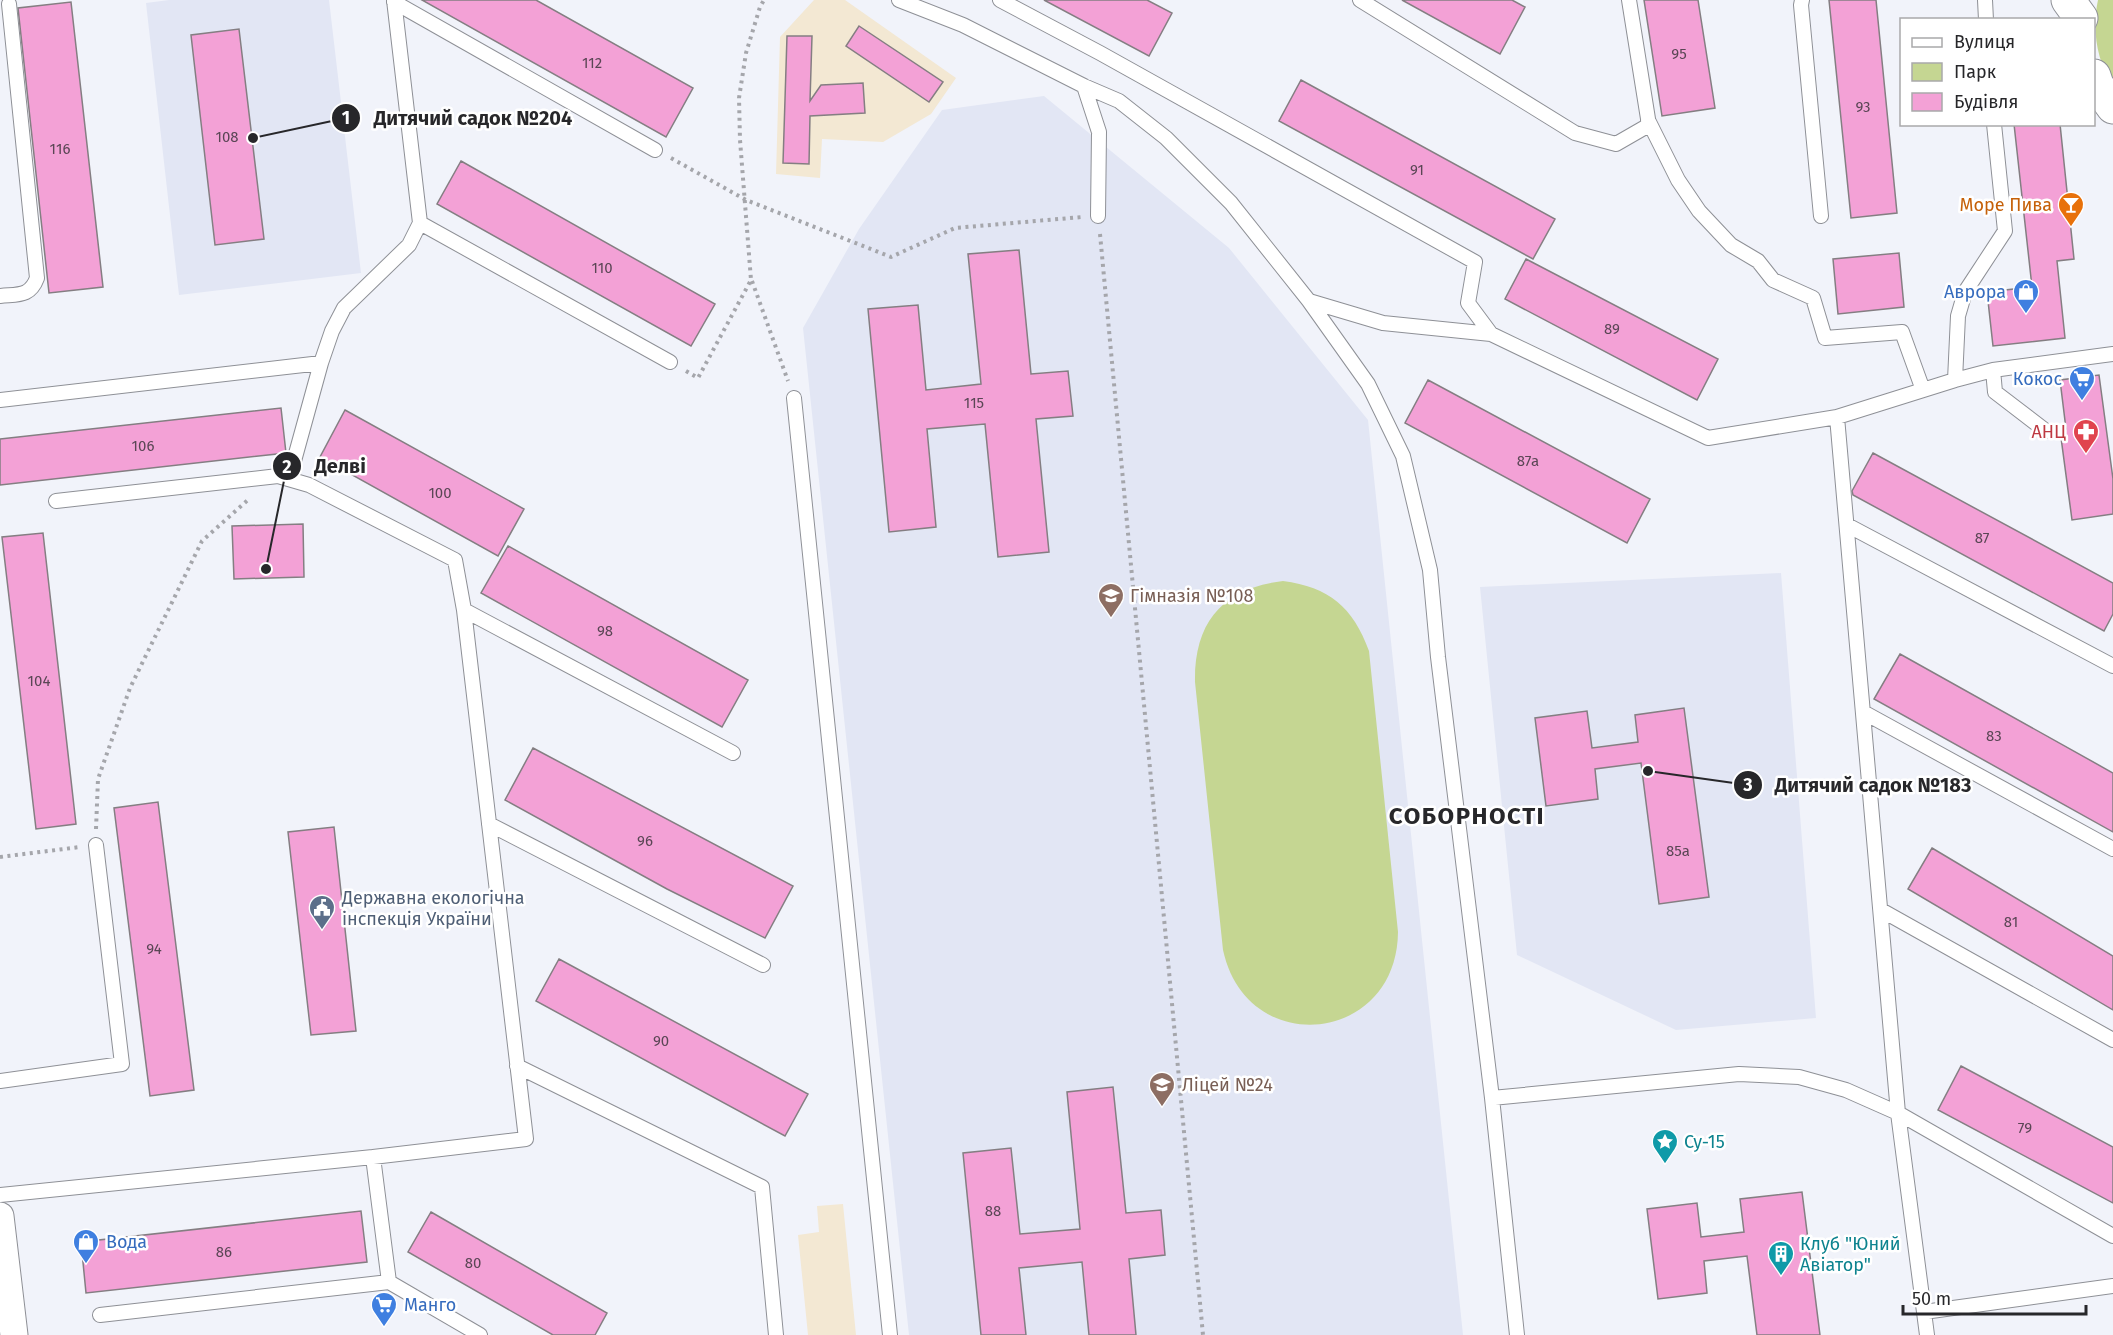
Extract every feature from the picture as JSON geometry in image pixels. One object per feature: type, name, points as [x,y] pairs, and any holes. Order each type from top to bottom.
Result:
[{"type":"main road","points":[[2095,79],[2113,106]]},
{"type":"street","points":[[0,1216],[14,1335]]},
{"type":"lane","points":[[899,0],[963,25],[1084,86],[1119,101],[1166,138],[1231,203],[1309,301],[1368,384],[1403,456],[1427,559],[1492,1098],[1517,1335]]},
{"type":"lane","points":[[1000,0],[1111,59],[1475,262],[1467,303],[1491,334]]},
{"type":"lane","points":[[1360,0],[1575,133],[1616,144],[1649,125],[1629,0]]},
{"type":"lane","points":[[1802,0],[1800,5],[1821,216]]},
{"type":"lane","points":[[1985,0],[1986,18]]},
{"type":"lane","points":[[394,1],[655,150]]},
{"type":"lane","points":[[289,479],[332,331],[344,308],[409,245],[420,223],[394,1]]},
{"type":"lane","points":[[0,296],[27,293],[34,287],[37,278],[9,4]]},
{"type":"lane","points":[[1084,86],[1099,132],[1098,216]]},
{"type":"lane","points":[[1648,120],[1678,180],[1699,211],[1731,244],[1758,261],[1773,280],[1813,298],[1825,338],[1902,332],[1923,390]]},
{"type":"lane","points":[[1955,380],[1958,316],[1965,292],[2005,231],[1994,126]]},
{"type":"lane","points":[[420,223],[670,362]]},
{"type":"lane","points":[[1309,301],[1383,323],[1491,334],[1708,438],[1837,417],[1993,370],[2113,354]]},
{"type":"lane","points":[[0,400],[321,363]]},
{"type":"lane","points":[[1993,370],[1995,392],[2046,431]]},
{"type":"lane","points":[[794,398],[890,1335]]},
{"type":"lane","points":[[1837,417],[1898,1113],[1927,1335]]},
{"type":"lane","points":[[0,1195],[526,1139],[464,610],[455,560],[309,485],[278,476],[56,501]]},
{"type":"lane","points":[[1847,525],[2113,666]]},
{"type":"lane","points":[[464,610],[733,753]]},
{"type":"lane","points":[[1863,712],[2113,849]]},
{"type":"lane","points":[[489,824],[763,964]]},
{"type":"lane","points":[[0,1082],[122,1064],[96,845]]},
{"type":"lane","points":[[1881,910],[2113,1040]]},
{"type":"lane","points":[[518,1066],[762,1187],[776,1335]]},
{"type":"lane","points":[[1492,1098],[1739,1074],[1799,1077],[1846,1090],[1898,1113],[2113,1236]]},
{"type":"lane","points":[[373,1157],[389,1282]]},
{"type":"lane","points":[[100,1315],[389,1282],[480,1335]]},
{"type":"lane","points":[[1924,1312],[2113,1286]]},
{"type":"path","points":[[764,0],[746,53],[739,98],[740,140],[751,280],[794,398]]},
{"type":"path","points":[[655,150],[746,200],[891,257],[955,228],[1098,216],[1203,1335]]},
{"type":"path","points":[[670,362],[698,378],[751,280]]},
{"type":"path","points":[[0,857],[96,845],[98,779],[130,688],[187,567],[202,541],[262,488],[289,479]]},
{"type":"shaded area","points":[[169,0],[329,0],[361,273],[179,295],[146,3]]},
{"type":"shaded area","points":[[814,0],[845,0],[956,78],[931,114],[883,142],[822,139],[820,178],[776,174],[780,37]]},
{"type":"shaded area","points":[[1044,96],[1229,248],[1368,420],[1463,1335],[909,1335],[803,328],[859,229],[942,110]]},
{"type":"shaded area","points":[[1781,573],[1816,1018],[1676,1030],[1517,955],[1480,587]]},
{"type":"shaded area","points":[[843,1204],[856,1335],[808,1335],[798,1235],[819,1232],[817,1206]]},
{"type":"green space","points":[[2098,0],[2113,0],[2113,85],[2103,66],[2097,44],[2095,22]]},
{"type":"green space","points":[[1283,581],[1314,588],[1337,602],[1355,622],[1369,651],[1398,932],[1391,969],[1374,998],[1349,1016],[1319,1024],[1289,1022],[1260,1009],[1237,985],[1223,950],[1195,682],[1200,642],[1206,626],[1216,612],[1228,600],[1243,591]]},
{"type":"building","points":[[422,0],[536,0],[693,88],[666,137]]},
{"type":"building","points":[[1044,0],[1147,0],[1172,13],[1149,56]]},
{"type":"building","points":[[1402,0],[1512,0],[1525,7],[1500,54]]},
{"type":"building","points":[[1644,0],[1698,0],[1715,108],[1662,116]]},
{"type":"building","points":[[1829,0],[1876,0],[1897,213],[1851,218]]},
{"type":"building","points":[[71,2],[103,287],[49,293],[18,8]]},
{"type":"building","points":[[859,26],[943,82],[929,102],[846,46]]},
{"type":"building","points":[[239,29],[264,239],[215,245],[191,35]]},
{"type":"building","points":[[787,36],[812,36],[810,101],[821,85],[863,83],[865,113],[810,116],[809,164],[783,163]]},
{"type":"building","points":[[1301,80],[1555,219],[1533,259],[1279,121]]},
{"type":"building","points":[[2014,126],[2060,126],[2074,259],[2057,261],[2065,338],[1993,346],[1987,292],[2032,287]]},
{"type":"building","points":[[461,161],[715,304],[691,346],[437,204]]},
{"type":"building","points":[[1019,250],[1031,374],[1068,371],[1073,416],[1036,419],[1049,552],[998,557],[985,424],[927,429],[936,527],[889,532],[868,309],[918,305],[926,390],[981,384],[968,254]]},
{"type":"building","points":[[1899,253],[1904,307],[1838,314],[1833,259]]},
{"type":"building","points":[[1526,259],[1718,359],[1697,400],[1505,299]]},
{"type":"building","name":"АНЦ","points":[[2099,375],[2113,479],[2113,514],[2072,520],[2060,430],[2066,429],[2060,380]]},
{"type":"building","points":[[1428,380],[1650,499],[1627,543],[1405,423]]},
{"type":"building","points":[[281,408],[286,453],[0,485],[0,439]]},
{"type":"building","points":[[345,410],[524,509],[498,556],[320,457]]},
{"type":"building","points":[[1873,453],[2113,583],[2113,614],[2104,631],[1853,495],[1852,491]]},
{"type":"building","points":[[303,524],[304,577],[234,579],[232,526]]},
{"type":"building","points":[[43,533],[76,824],[36,829],[2,537]]},
{"type":"building","points":[[508,546],[748,680],[722,727],[481,593]]},
{"type":"building","points":[[1900,654],[2113,773],[2113,832],[1874,699]]},
{"type":"building","points":[[1684,708],[1709,897],[1659,904],[1641,763],[1595,769],[1598,799],[1546,806],[1535,718],[1587,711],[1592,748],[1638,742],[1635,715]]},
{"type":"building","points":[[533,748],[793,886],[765,938],[667,889],[505,800]]},
{"type":"building","points":[[158,802],[194,1090],[150,1096],[114,808]]},
{"type":"building","name":"Державна екологічна інспекція України","points":[[334,827],[356,1031],[311,1035],[288,832]]},
{"type":"building","points":[[1932,848],[2113,956],[2113,1010],[1908,889]]},
{"type":"building","points":[[559,959],[808,1094],[785,1136],[536,1001]]},
{"type":"building","points":[[1961,1066],[2113,1147],[2113,1203],[1938,1110]]},
{"type":"building","points":[[1113,1087],[1126,1213],[1161,1210],[1165,1255],[1129,1259],[1136,1335],[1089,1335],[1082,1262],[1019,1268],[1026,1335],[981,1335],[963,1153],[1011,1148],[1020,1234],[1080,1229],[1067,1092]]},
{"type":"building","name":"Клуб \"Юний Авіатор\"","points":[[1802,1192],[1820,1335],[1757,1335],[1747,1256],[1704,1261],[1707,1293],[1658,1299],[1647,1209],[1697,1203],[1701,1237],[1744,1232],[1740,1199]]},
{"type":"building","points":[[361,1211],[367,1262],[86,1293],[81,1242]]},
{"type":"building","points":[[431,1212],[607,1313],[595,1335],[553,1335],[408,1252]]},
{"type":"place","name":"Дитячий садок №204","points":[[253,138]]},
{"type":"place","name":"Море Пива","points":[[2071,228]]},
{"type":"place","name":"Аврора","points":[[2026,315]]},
{"type":"place","name":"Кокос","points":[[2082,402]]},
{"type":"place","name":"АНЦ","points":[[2086,455]]},
{"type":"place","name":"Делві","points":[[266,569]]},
{"type":"place","name":"Гімназія №108","points":[[1111,619]]},
{"type":"place","name":"Дитячий садок №183","points":[[1648,771]]},
{"type":"place","name":"Державна екологічна інспекція України","points":[[322,931]]},
{"type":"place","name":"Ліцей №24","points":[[1162,1108]]},
{"type":"place","name":"Су-15","points":[[1665,1165]]},
{"type":"place","name":"Вода","points":[[86,1265]]},
{"type":"place","name":"Клуб \"Юний Авіатор\"","points":[[1781,1277]]},
{"type":"place","name":"Манго","points":[[384,1328]]},
{"type":"district","name":"СОБОРНОСТІ","points":[[1467,816]]}]
